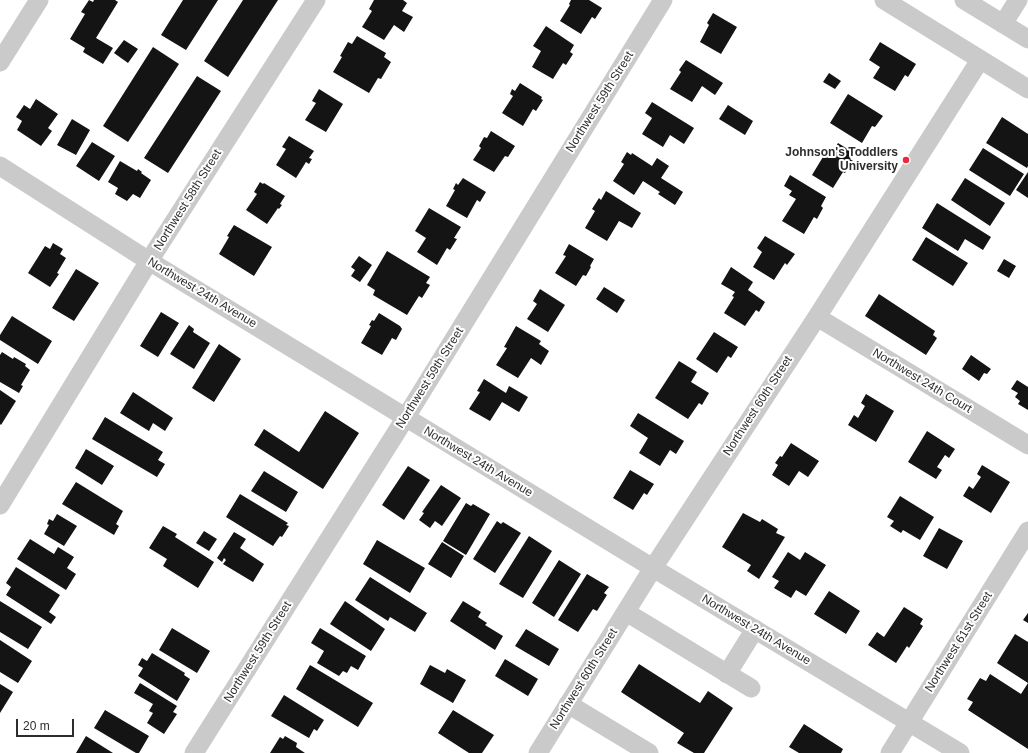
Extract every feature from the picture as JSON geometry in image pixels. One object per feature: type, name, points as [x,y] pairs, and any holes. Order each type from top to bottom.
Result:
[{"type":"street","points":[[0,62],[39,0]]},
{"type":"street","name":"Northwest 58th Street","points":[[0,504],[149,261],[316,0]]},
{"type":"street","name":"Northwest 59th Street","points":[[194,753],[406,417],[663,0]]},
{"type":"street","points":[[884,0],[1028,89]]},
{"type":"street","points":[[964,0],[1028,39]]},
{"type":"street","points":[[1003,24],[1018,0]]},
{"type":"street","name":"Northwest 60th Street","points":[[538,753],[653,568],[817,317],[980,60]]},
{"type":"street","name":"Northwest 24th Avenue","points":[[0,166],[149,261],[960,753]]},
{"type":"street","name":"Northwest 24th Court","points":[[817,317],[1028,445]]},
{"type":"street","name":"Northwest 61st Street","points":[[890,753],[1028,530]]},
{"type":"street","points":[[626,612],[751,688]]},
{"type":"street","points":[[727,674],[755,629]]},
{"type":"street","points":[[568,704],[648,753]]},
{"type":"building","points":[[89,0],[93,2],[94,0],[115,0],[118,2],[96,38],[113,48],[103,64],[83,52],[85,48],[70,39],[85,14],[81,12]]},
{"type":"building","points":[[183,0],[218,0],[186,50],[161,35]]},
{"type":"building","points":[[243,0],[278,0],[228,77],[204,61]]},
{"type":"building","points":[[374,0],[403,0],[407,3],[402,11],[413,17],[404,32],[394,25],[384,40],[362,27],[372,11],[369,9]]},
{"type":"building","points":[[571,0],[589,0],[602,8],[595,19],[592,17],[581,34],[560,21],[570,5]]},
{"type":"building","points":[[713,13],[737,27],[721,54],[700,42],[709,25],[707,23]]},
{"type":"building","points":[[546,26],[574,45],[570,52],[573,54],[566,65],[563,63],[553,79],[532,67],[541,51],[533,46]]},
{"type":"building","points":[[357,36],[386,53],[384,57],[391,62],[381,79],[378,78],[369,93],[333,72],[342,57],[340,56],[348,42],[352,44]]},
{"type":"building","points":[[124,40],[138,49],[128,63],[114,53]]},
{"type":"building","points":[[880,42],[916,64],[908,77],[905,75],[895,91],[873,78],[880,67],[869,60]]},
{"type":"building","points":[[153,47],[179,64],[128,142],[103,126]]},
{"type":"building","points":[[686,60],[723,83],[715,95],[702,86],[692,102],[670,89],[681,72],[679,70]]},
{"type":"building","points":[[829,73],[841,81],[835,89],[823,82]]},
{"type":"building","points":[[197,76],[221,91],[168,173],[144,158]]},
{"type":"building","points":[[520,83],[542,97],[541,99],[543,100],[536,111],[533,109],[523,126],[502,113],[513,96],[510,94],[512,89],[515,91]]},
{"type":"building","points":[[319,89],[343,104],[326,132],[305,120],[316,103],[312,101]]},
{"type":"building","points":[[848,94],[883,116],[875,127],[872,126],[862,143],[830,123]]},
{"type":"building","points":[[36,99],[58,114],[48,128],[52,131],[41,146],[17,130],[22,121],[16,117],[24,105],[30,109]]},
{"type":"building","points":[[652,102],[694,128],[684,144],[670,135],[663,147],[642,134],[652,118],[645,113]]},
{"type":"building","points":[[728,105],[753,121],[745,135],[719,119]]},
{"type":"building","points":[[1002,117],[1028,134],[1027,168],[986,143]]},
{"type":"building","points":[[72,119],[90,130],[76,155],[57,145]]},
{"type":"building","points":[[491,131],[515,146],[508,157],[505,156],[494,172],[473,160],[481,148],[479,146],[484,137],[487,138]]},
{"type":"building","points":[[289,136],[314,151],[309,158],[312,159],[309,164],[306,162],[296,178],[276,165],[286,149],[282,147]]},
{"type":"building","points":[[92,142],[115,156],[99,181],[76,166]]},
{"type":"building","points":[[838,143],[854,153],[850,159],[853,161],[845,173],[843,172],[833,188],[812,175],[829,147],[834,150]]},
{"type":"building","points":[[983,148],[1024,174],[1010,196],[969,170]]},
{"type":"building","points":[[627,152],[631,155],[632,153],[652,166],[657,158],[669,166],[661,178],[683,192],[675,205],[658,194],[660,192],[643,181],[634,195],[613,181],[624,164],[621,162]]},
{"type":"building","points":[[120,161],[137,171],[138,169],[151,180],[140,198],[133,194],[127,201],[115,194],[118,188],[108,182]]},
{"type":"building","points":[[1028,172],[1028,198],[1016,190]]},
{"type":"building","points":[[790,175],[826,197],[821,206],[823,208],[817,219],[814,217],[804,234],[782,221],[796,199],[789,195],[792,191],[784,186]]},
{"type":"building","points":[[463,178],[486,192],[480,202],[477,200],[467,218],[446,206],[455,190],[453,189],[456,183],[458,185]]},
{"type":"building","points":[[965,178],[1005,203],[990,226],[951,200]]},
{"type":"building","points":[[260,182],[285,196],[280,204],[282,205],[279,209],[278,208],[267,224],[246,210],[257,194],[254,192]]},
{"type":"building","points":[[606,191],[641,213],[632,228],[619,221],[607,241],[585,228],[595,211],[592,209],[599,198],[601,200]]},
{"type":"building","points":[[937,203],[991,237],[983,250],[965,239],[958,251],[922,228]]},
{"type":"building","points":[[429,208],[461,227],[454,238],[457,239],[450,250],[447,248],[437,265],[417,252],[426,238],[415,231]]},
{"type":"building","points":[[234,225],[272,247],[254,276],[219,254]]},
{"type":"building","points":[[765,236],[795,254],[787,265],[785,263],[774,280],[753,267],[762,252],[757,248]]},
{"type":"building","points":[[926,237],[968,263],[953,286],[912,260]]},
{"type":"building","points":[[53,243],[63,249],[60,254],[66,258],[57,273],[59,274],[50,287],[28,273],[45,246],[50,249]]},
{"type":"building","points":[[569,244],[594,259],[586,276],[583,275],[576,286],[555,273],[566,256],[563,255]]},
{"type":"building","points":[[387,251],[430,277],[426,283],[430,285],[422,298],[419,296],[407,315],[373,295],[375,290],[367,285]]},
{"type":"building","points":[[359,256],[372,265],[360,282],[351,276],[355,270],[351,267]]},
{"type":"building","points":[[1004,259],[1016,266],[1009,278],[997,271]]},
{"type":"building","points":[[731,267],[753,282],[748,290],[765,302],[759,312],[756,310],[745,326],[724,313],[734,297],[732,296],[735,292],[721,284]]},
{"type":"building","points":[[76,269],[99,283],[74,321],[52,308]]},
{"type":"building","points":[[604,287],[625,300],[617,313],[596,299]]},
{"type":"building","points":[[540,289],[565,305],[548,332],[527,319],[537,304],[533,301]]},
{"type":"building","points":[[879,294],[935,331],[933,335],[937,338],[926,355],[865,316]]},
{"type":"building","points":[[161,312],[179,323],[158,357],[140,346]]},
{"type":"building","points":[[379,313],[400,326],[402,329],[396,340],[392,338],[382,355],[361,343],[371,326],[369,325],[372,320],[374,321]]},
{"type":"building","points":[[12,316],[52,341],[38,364],[0,340],[0,335]]},
{"type":"building","points":[[189,325],[194,329],[193,332],[210,343],[194,369],[170,354]]},
{"type":"building","points":[[516,326],[541,341],[539,344],[549,351],[541,365],[531,358],[518,378],[496,365],[507,348],[504,347]]},
{"type":"building","points":[[714,332],[738,347],[731,358],[728,356],[717,373],[696,359]]},
{"type":"building","points":[[219,344],[241,359],[214,402],[192,388]]},
{"type":"building","points":[[2,352],[13,359],[14,357],[26,364],[25,366],[30,370],[21,385],[23,386],[19,393],[0,382],[0,355]]},
{"type":"building","points":[[971,355],[991,369],[987,374],[984,373],[979,381],[962,369]]},
{"type":"building","points":[[679,361],[697,372],[691,382],[709,393],[702,405],[699,403],[688,419],[655,398]]},
{"type":"building","points":[[484,379],[506,393],[509,386],[528,397],[519,412],[502,402],[490,421],[469,409],[480,392],[477,391]]},
{"type":"building","points":[[1017,380],[1028,387],[1028,410],[1018,404],[1020,401],[1015,397],[1018,393],[1011,389]]},
{"type":"building","points":[[0,390],[16,401],[1,425],[0,424]]},
{"type":"building","points":[[133,392],[173,418],[165,431],[153,423],[149,431],[120,413]]},
{"type":"building","points":[[866,394],[894,411],[876,442],[848,425],[854,415],[858,418],[865,406],[861,403]]},
{"type":"building","points":[[325,411],[359,433],[323,489],[254,445],[264,429],[299,452]]},
{"type":"building","points":[[638,413],[684,441],[676,454],[670,450],[660,466],[639,453],[648,438],[630,426]]},
{"type":"building","points":[[105,417],[163,452],[158,460],[165,464],[157,477],[92,439]]},
{"type":"building","points":[[927,431],[955,449],[949,458],[945,455],[937,467],[942,470],[936,479],[908,462]]},
{"type":"building","points":[[791,443],[819,461],[808,477],[799,471],[789,486],[772,475],[778,465],[775,463],[780,456],[782,457]]},
{"type":"building","points":[[86,449],[114,466],[102,485],[75,468]]},
{"type":"building","points":[[982,465],[1010,482],[991,513],[963,496],[969,486],[973,489],[981,477],[977,474]]},
{"type":"building","points":[[408,466],[430,480],[404,520],[382,505]]},
{"type":"building","points":[[630,470],[654,484],[647,495],[644,493],[633,510],[613,498]]},
{"type":"building","points":[[264,471],[298,492],[286,512],[251,491]]},
{"type":"building","points":[[76,482],[123,511],[116,524],[119,526],[114,535],[62,504]]},
{"type":"building","points":[[441,485],[461,498],[442,526],[435,521],[430,528],[419,520],[424,513],[422,512]]},
{"type":"building","points":[[240,494],[288,523],[286,525],[289,526],[282,537],[280,536],[273,546],[226,517]]},
{"type":"building","points":[[900,496],[934,517],[920,540],[903,530],[901,533],[890,526],[894,521],[887,517]]},
{"type":"building","points":[[466,503],[471,506],[473,504],[490,514],[466,555],[443,541]]},
{"type":"building","points":[[743,513],[760,522],[762,519],[778,529],[776,533],[785,537],[759,579],[747,571],[751,565],[722,547]]},
{"type":"building","points":[[57,514],[77,526],[64,546],[44,534],[49,525],[47,524],[49,519],[53,521]]},
{"type":"building","points":[[497,521],[501,524],[503,522],[521,533],[495,573],[473,559]]},
{"type":"building","points":[[163,526],[177,534],[175,537],[214,562],[198,588],[163,566],[167,559],[149,548]]},
{"type":"building","points":[[939,528],[963,541],[947,569],[923,556]]},
{"type":"building","points":[[204,531],[217,539],[209,551],[196,543]]},
{"type":"building","points":[[234,532],[246,539],[240,548],[264,564],[253,582],[223,564],[226,560],[224,558],[222,562],[217,558]]},
{"type":"building","points":[[529,536],[552,551],[523,598],[499,584]]},
{"type":"building","points":[[30,539],[54,554],[58,547],[74,557],[67,568],[76,574],[66,590],[17,559]]},
{"type":"building","points":[[377,540],[425,568],[410,593],[363,564]]},
{"type":"building","points":[[442,542],[464,556],[451,578],[428,564]]},
{"type":"building","points":[[788,552],[800,560],[805,552],[826,565],[806,596],[796,590],[791,598],[774,588],[779,581],[772,577]]},
{"type":"building","points":[[559,560],[581,574],[554,617],[532,603]]},
{"type":"building","points":[[16,567],[60,595],[49,612],[56,617],[51,624],[6,595],[11,587],[6,583]]},
{"type":"building","points":[[587,574],[609,587],[604,593],[607,595],[597,611],[593,609],[578,632],[558,620]]},
{"type":"building","points":[[370,577],[427,613],[415,632],[390,617],[388,621],[355,600]]},
{"type":"building","points":[[829,591],[860,611],[846,634],[814,614]]},
{"type":"building","points":[[0,601],[42,627],[28,649],[0,632]]},
{"type":"building","points":[[345,601],[385,629],[371,651],[330,624]]},
{"type":"building","points":[[463,601],[481,612],[478,617],[487,623],[485,625],[503,636],[495,650],[450,621]]},
{"type":"building","points":[[904,607],[923,619],[920,624],[923,626],[909,648],[907,646],[896,663],[868,645],[877,632],[884,637]]},
{"type":"building","points":[[1028,613],[1028,623],[1023,620]]},
{"type":"building","points":[[172,628],[210,651],[197,673],[159,650]]},
{"type":"building","points":[[320,628],[366,656],[358,670],[351,666],[347,673],[343,671],[339,676],[317,663],[324,651],[311,643]]},
{"type":"building","points":[[526,629],[559,649],[549,666],[515,646]]},
{"type":"building","points":[[1015,634],[1028,642],[1028,683],[997,663]]},
{"type":"building","points":[[0,640],[32,661],[18,683],[0,672]]},
{"type":"building","points":[[152,653],[185,673],[184,675],[190,679],[177,701],[138,676],[143,668],[138,665],[142,658],[147,661]]},
{"type":"building","points":[[505,659],[538,679],[528,696],[495,676]]},
{"type":"building","points":[[639,664],[700,703],[708,691],[733,708],[704,753],[694,753],[677,743],[684,733],[621,692]]},
{"type":"building","points":[[310,665],[373,703],[358,727],[296,689]]},
{"type":"building","points":[[430,665],[445,673],[447,669],[466,680],[453,703],[420,684]]},
{"type":"building","points":[[990,674],[1021,694],[1028,683],[1028,749],[968,710],[973,702],[967,699],[980,678],[986,681]]},
{"type":"building","points":[[140,683],[177,706],[173,712],[177,714],[164,734],[147,723],[153,713],[149,711],[153,704],[134,693]]},
{"type":"building","points":[[0,684],[13,692],[0,713]]},
{"type":"building","points":[[284,695],[324,720],[317,731],[314,729],[309,738],[271,716]]},
{"type":"building","points":[[105,710],[149,736],[139,753],[136,753],[94,728]]},
{"type":"building","points":[[453,710],[494,735],[482,753],[469,753],[438,733]]},
{"type":"building","points":[[804,724],[843,749],[841,753],[799,753],[789,747]]},
{"type":"building","points":[[86,736],[113,753],[76,753]]},
{"type":"building","points":[[285,736],[297,743],[296,747],[305,753],[270,753],[280,737],[283,739]]},
{"type":"place","name":"Johnson's Toddlers University","points":[[906,160]]}]
